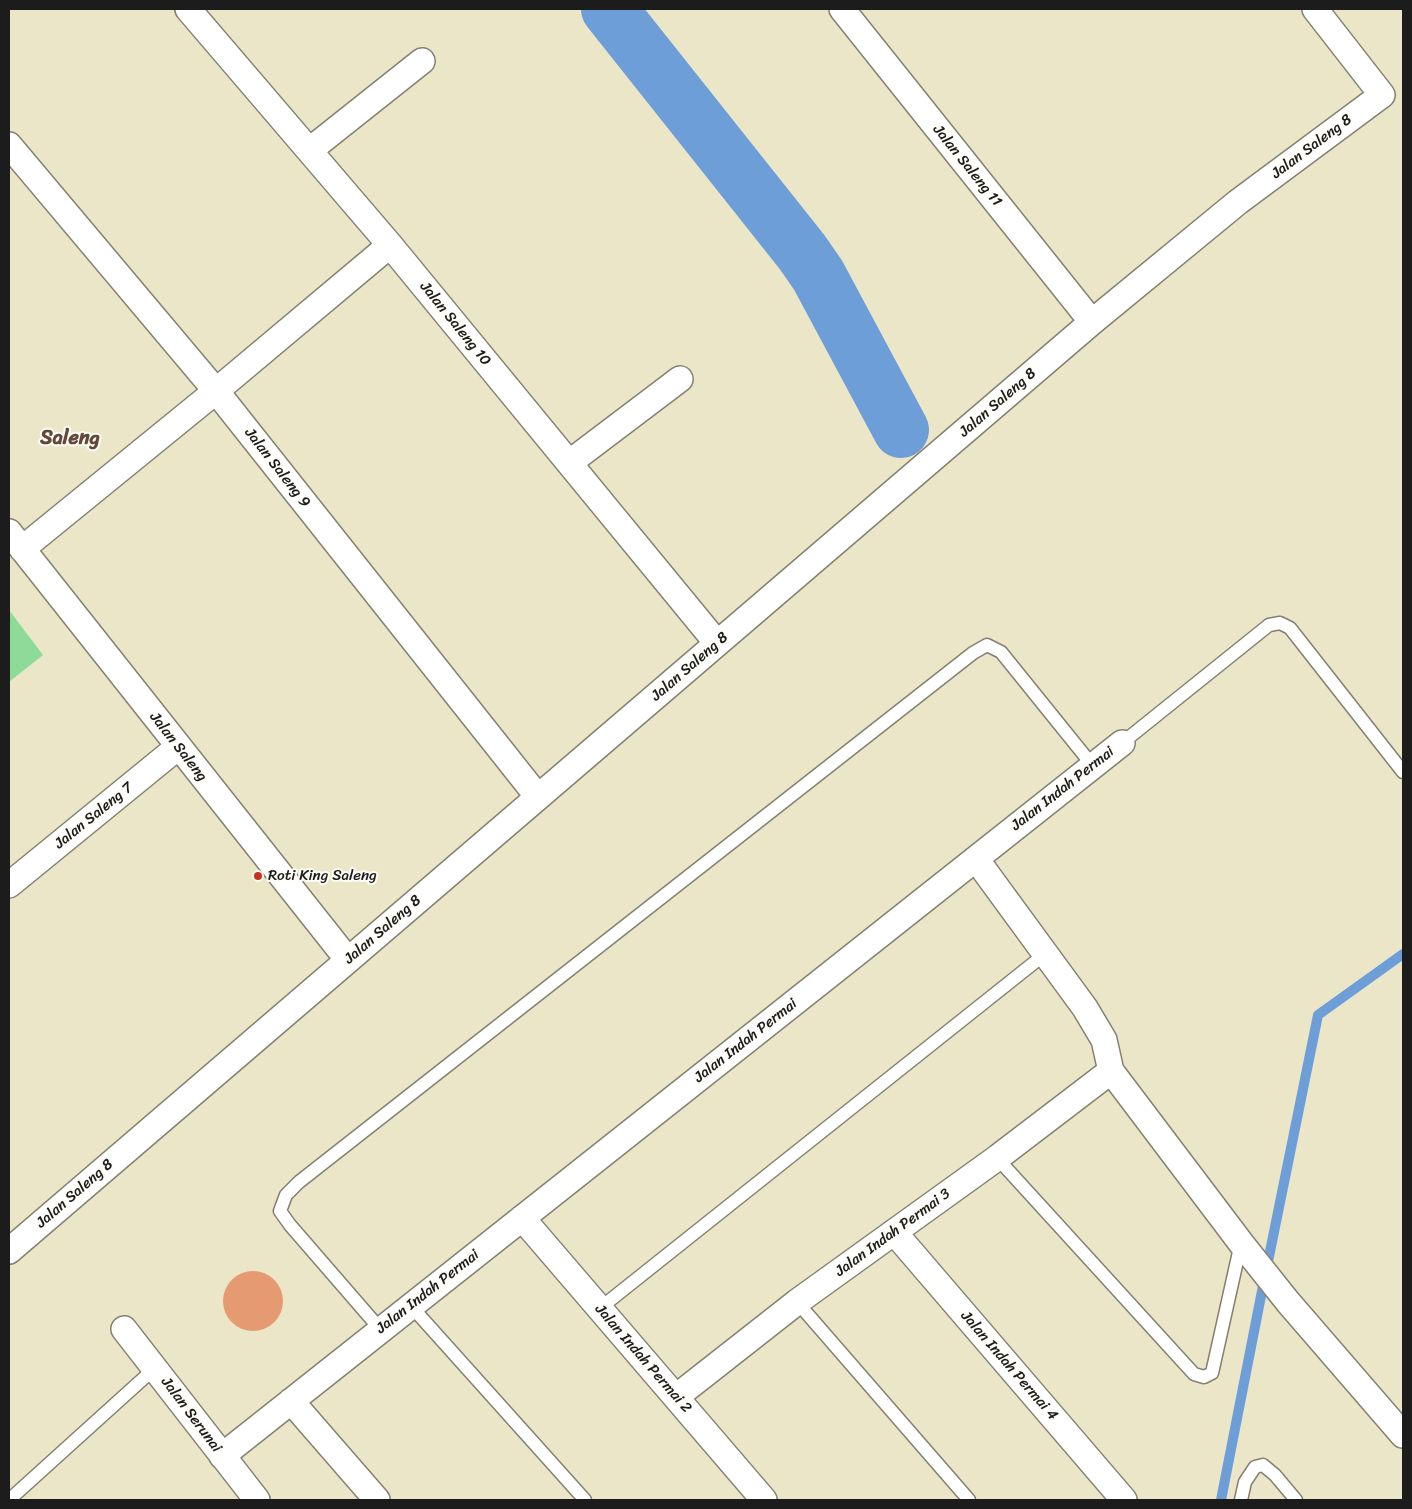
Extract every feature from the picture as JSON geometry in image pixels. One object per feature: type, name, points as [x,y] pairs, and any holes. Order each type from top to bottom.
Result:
[{"type":"street","name":"Jalan Saleng 10","points":[[188,9],[390,245],[718,643]]},
{"type":"street","name":"Jalan Saleng 11","points":[[842,9],[1092,322]]},
{"type":"street","name":"Jalan Saleng 8","points":[[9,1251],[1092,322],[1238,202],[1382,95],[1315,9]]},
{"type":"street","points":[[310,150],[422,61]]},
{"type":"street","name":"Jalan Saleng 9","points":[[9,145],[216,391],[538,798]]},
{"type":"street","points":[[15,541],[216,391],[390,245]]},
{"type":"street","points":[[569,463],[680,378]]},
{"type":"street","name":"Jalan Saleng","points":[[15,541],[348,960]]},
{"type":"street","name":"Jalan Indah Permai","points":[[222,1456],[1122,743]]},
{"type":"street","name":"Jalan Saleng 7","points":[[9,885],[178,747]]},
{"type":"street","points":[[976,859],[1085,1008],[1104,1040],[1111,1071],[1288,1302],[1403,1435]]},
{"type":"street","name":"Jalan Indah Permai 3","points":[[676,1397],[797,1302],[997,1158],[1111,1071]]},
{"type":"street","name":"Jalan Indah Permai 2","points":[[522,1218],[764,1500]]},
{"type":"street","name":"Jalan Indah Permai 4","points":[[894,1232],[1124,1500]]},
{"type":"street","name":"Jalan Serunai","points":[[124,1329],[222,1456],[251,1498]]},
{"type":"street","points":[[291,1401],[377,1500]]},
{"type":"lane","name":"Jalan Indah Permai","points":[[1122,743],[1269,625],[1280,623],[1290,628],[1403,772]]},
{"type":"lane","points":[[381,1330],[290,1225],[280,1210],[286,1195],[299,1182],[973,653],[987,646],[1001,652],[1093,766]]},
{"type":"lane","points":[[599,1309],[1045,954]]},
{"type":"lane","points":[[997,1158],[1194,1374],[1204,1377],[1212,1372],[1241,1243]]},
{"type":"lane","points":[[797,1302],[969,1500]]},
{"type":"lane","points":[[411,1306],[585,1500]]},
{"type":"lane","points":[[9,1500],[155,1368]]},
{"type":"lane","points":[[1241,1500],[1245,1482],[1255,1467],[1263,1465],[1275,1475],[1296,1500]]},
{"type":"green space","points":[[9,610],[43,655],[9,682]]},
{"type":"building","points":[[253,1271],[270,1276],[278,1284],[283,1301],[278,1318],[270,1326],[253,1331],[236,1326],[228,1318],[223,1301],[228,1284],[236,1276]]},
{"type":"waterway","points":[[609,9],[802,252],[818,275],[901,430]]},
{"type":"waterway","points":[[1221,1500],[1318,1015],[1403,954]]},
{"type":"place","name":"Roti King Saleng","points":[[258,876]]},
{"type":"district","name":"Saleng","points":[[70,439]]}]
